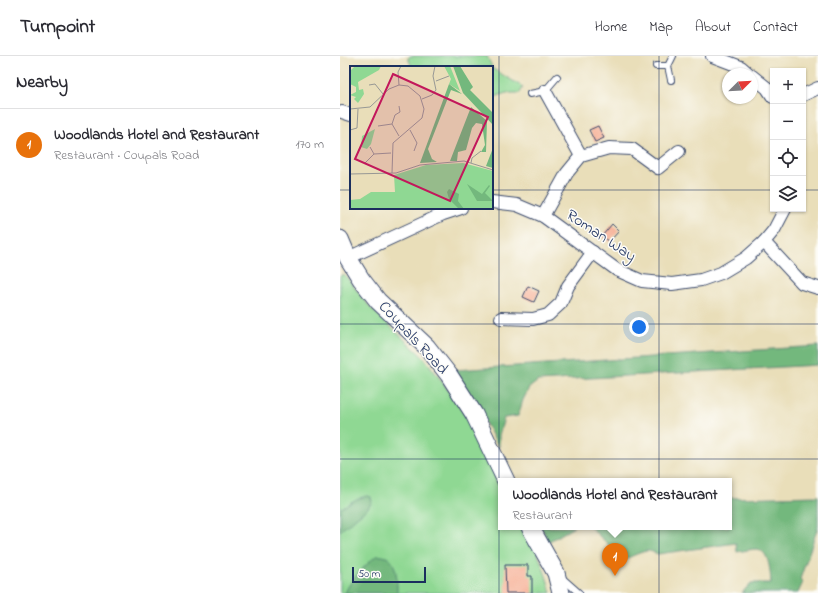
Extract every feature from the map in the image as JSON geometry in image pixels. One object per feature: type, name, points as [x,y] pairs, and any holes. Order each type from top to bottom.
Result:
[{"type":"street","points":[[712,56],[741,68]]},
{"type":"street","points":[[758,81],[770,92]]},
{"type":"street","points":[[806,94],[818,88]]},
{"type":"street","points":[[545,91],[581,156]]},
{"type":"street","points":[[543,216],[567,173],[581,156],[609,148],[632,149],[658,168],[680,151]]},
{"type":"street","name":"Roman Way","points":[[493,202],[517,205],[543,216],[617,270],[642,281],[672,284],[701,280],[721,273],[746,258],[764,242],[774,230],[783,212]]},
{"type":"street","points":[[348,258],[442,211],[455,209]]},
{"type":"street","name":"Coupals Road","points":[[340,239],[348,258],[361,279],[378,300],[427,347],[449,375],[474,414],[505,478]]},
{"type":"street","points":[[764,242],[802,283],[818,288]]},
{"type":"street","points":[[501,318],[533,319],[548,315],[561,303],[568,286],[593,252]]},
{"type":"street","points":[[532,530],[556,573],[561,593]]},
{"type":"lane","points":[[670,80],[668,66],[673,56]]},
{"type":"lane","points":[[656,66],[668,66]]},
{"type":"lane","points":[[530,94],[545,91],[557,77]]},
{"type":"lane","points":[[556,573],[579,593]]},
{"type":"green space","points":[[410,56],[487,56],[492,66],[412,66],[408,58]]},
{"type":"green space","points":[[493,69],[523,87],[520,93],[506,93],[493,98]]},
{"type":"green space","points":[[344,274],[370,307],[425,359],[458,403],[476,432],[499,478],[498,478],[498,530],[526,530],[540,559],[551,593],[340,593],[340,276]]},
{"type":"green space","points":[[818,346],[818,365],[538,381],[529,388],[518,416],[504,418],[499,435],[499,447],[455,370]]},
{"type":"green space","points":[[367,496],[371,497],[372,502],[368,508],[340,531],[340,509],[353,501]]},
{"type":"green space","points":[[818,496],[818,527],[800,579],[803,582],[798,593],[742,593],[751,583],[771,583],[770,568],[767,558],[765,554],[757,549],[737,552],[736,543],[658,554],[648,551],[641,552],[616,562],[610,546],[593,530],[732,530],[732,498]]},
{"type":"green space","points":[[542,530],[569,530],[546,543],[546,538]]},
{"type":"green space","points":[[376,556],[389,558],[392,562],[395,568],[397,580],[397,593],[345,593],[354,577]]},
{"type":"building","points":[[598,126],[604,138],[595,142],[589,130]]},
{"type":"building","points":[[612,224],[619,231],[609,242],[602,236]]},
{"type":"building","points":[[528,286],[539,291],[534,302],[523,297]]},
{"type":"building","points":[[505,565],[528,565],[528,576],[532,576],[532,593],[506,593]]},
{"type":"place","name":"Woodlands Hotel and Restaurant","points":[[615,576]]}]
